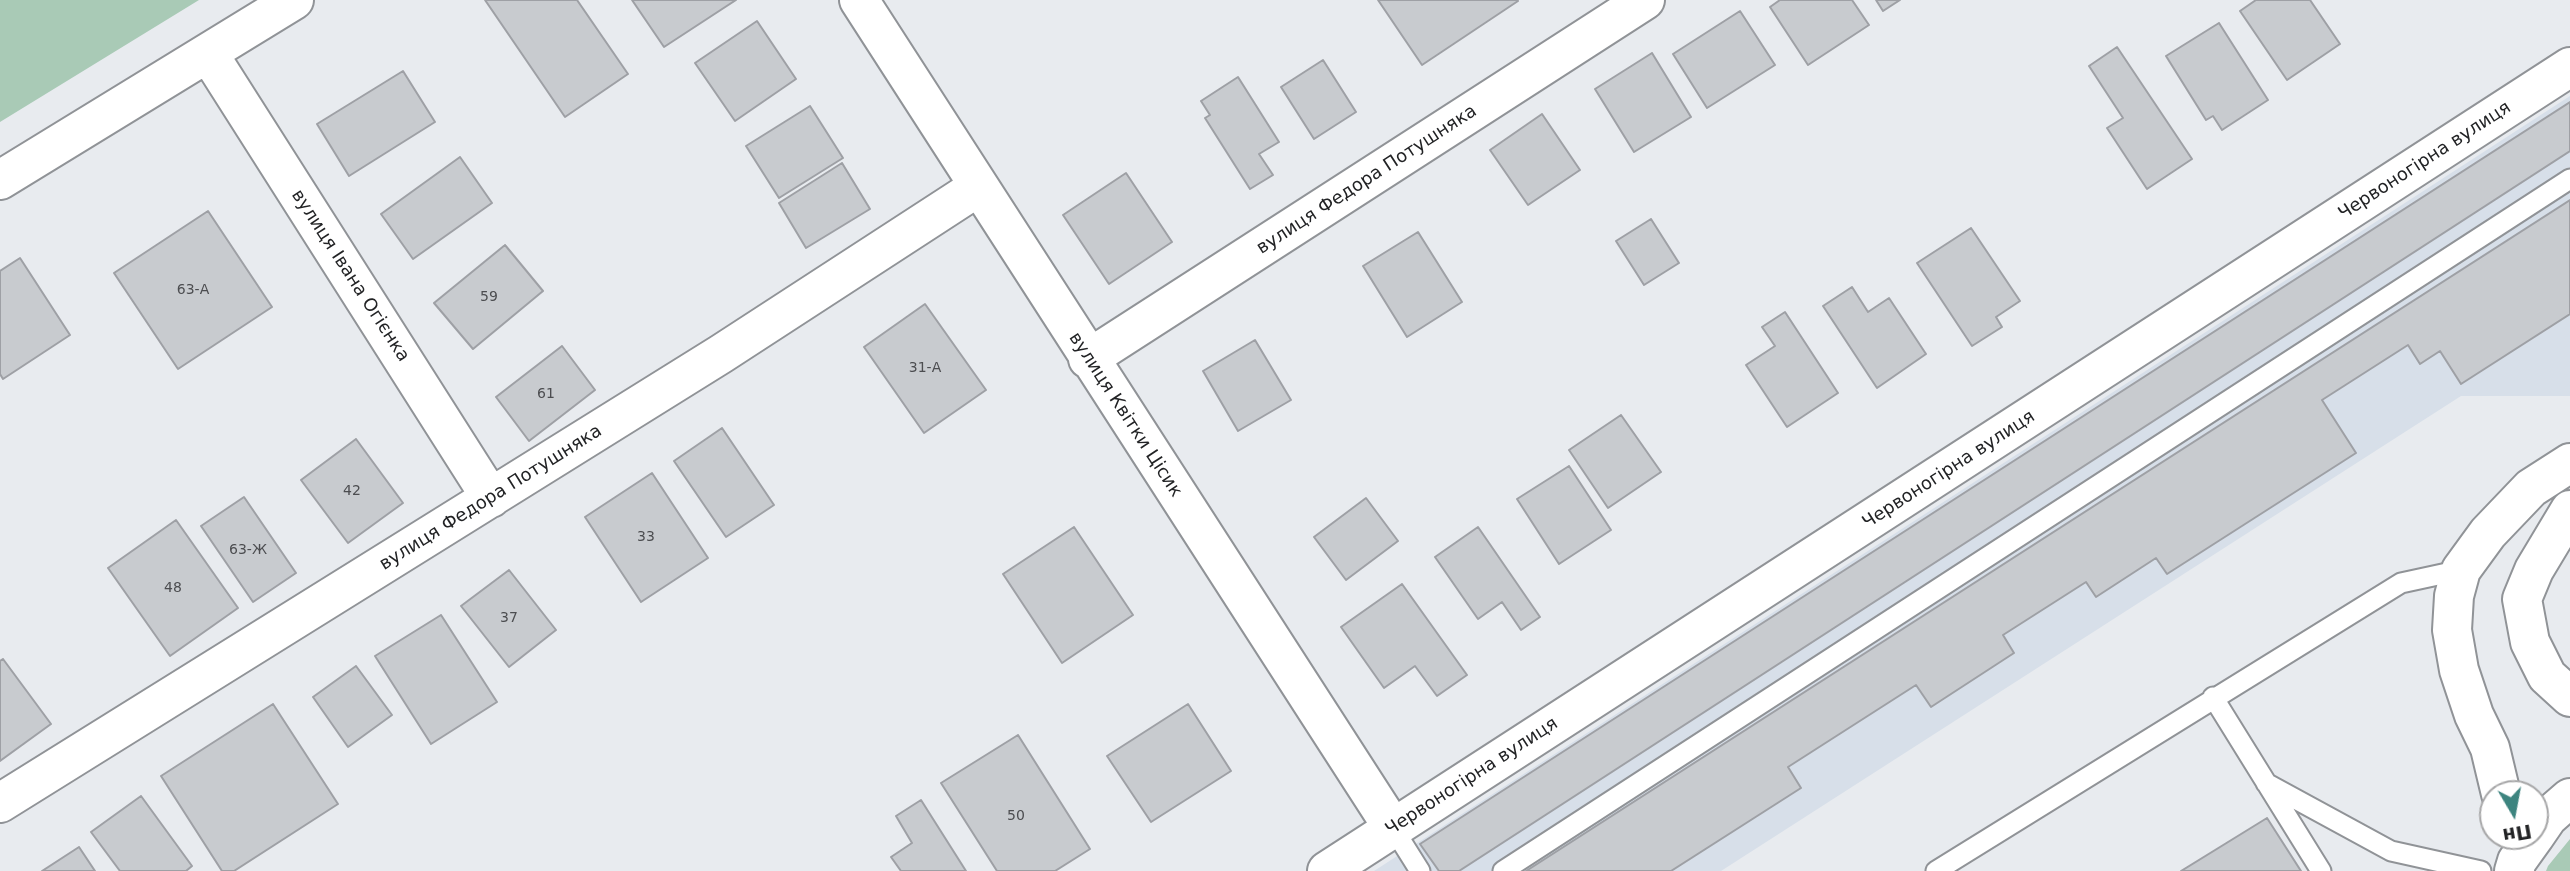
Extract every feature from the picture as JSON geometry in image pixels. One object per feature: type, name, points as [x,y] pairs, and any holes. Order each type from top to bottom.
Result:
[{"type":"main road","points":[[0,180],[293,0]]},
{"type":"main road","name":"вулиця Квітки Цісик","points":[[859,0],[1088,359],[1393,828]]},
{"type":"main road","name":"вулиця Федора Потушняка","points":[[1088,359],[1645,0]]},
{"type":"main road","name":"вулиця Івана Огієнка","points":[[208,53],[491,498]]},
{"type":"main road","name":"Червоногірна вулиця","points":[[1326,871],[2570,67]]},
{"type":"main road","name":"вулиця Федора Потушняка","points":[[0,803],[491,498],[978,187]]},
{"type":"main road","points":[[2498,780],[2490,748],[2474,715],[2459,670],[2452,630],[2454,597],[2462,570],[2488,533],[2531,488],[2570,463]]},
{"type":"main road","points":[[2570,510],[2534,570],[2522,599],[2530,642],[2547,676],[2570,697]]},
{"type":"main road","points":[[2549,816],[2570,798]]},
{"type":"lane","points":[[1503,871],[2570,179]]},
{"type":"lane","points":[[1936,871],[2401,583],[2462,570]]},
{"type":"lane","points":[[2213,698],[2321,871]]},
{"type":"lane","points":[[2266,783],[2391,851],[2482,871]]},
{"type":"lane","points":[[1393,828],[1420,871]]},
{"type":"shaded area","points":[[2570,96],[2570,396],[2461,396],[1721,871],[1374,871]]},
{"type":"green space","points":[[0,0],[199,0],[0,122]]},
{"type":"green space","points":[[2570,839],[2570,871],[2546,871],[2548,866]]},
{"type":"building","points":[[485,0],[577,0],[628,74],[565,117]]},
{"type":"building","points":[[632,0],[736,0],[664,47]]},
{"type":"building","points":[[1378,0],[1517,0],[1518,1],[1422,65]]},
{"type":"building","points":[[1780,0],[1852,0],[1869,25],[1808,65],[1770,7]]},
{"type":"building","points":[[1876,0],[1900,0],[1883,11]]},
{"type":"building","points":[[2256,0],[2310,0],[2340,44],[2287,80],[2240,11]]},
{"type":"building","points":[[1740,11],[1775,65],[1707,108],[1673,54]]},
{"type":"building","points":[[757,21],[796,79],[735,121],[695,63]]},
{"type":"building","points":[[2219,23],[2268,100],[2222,130],[2213,116],[2206,120],[2166,56]]},
{"type":"building","points":[[2117,47],[2192,159],[2147,189],[2107,128],[2123,118],[2089,66]]},
{"type":"building","points":[[1652,53],[1691,117],[1634,152],[1595,89]]},
{"type":"building","points":[[1323,60],[1356,112],[1314,139],[1281,87]]},
{"type":"building","points":[[403,71],[435,122],[349,176],[317,124]]},
{"type":"building","points":[[1238,77],[1279,142],[1259,154],[1273,175],[1250,189],[1205,118],[1210,115],[1201,101]]},
{"type":"building","points":[[2570,102],[2570,151],[1459,871],[1439,871],[1420,844]]},
{"type":"building","points":[[810,106],[843,158],[779,198],[746,146]]},
{"type":"building","points":[[1542,114],[1580,170],[1528,205],[1490,150]]},
{"type":"building","points":[[460,157],[492,203],[413,259],[381,214]]},
{"type":"building","points":[[842,163],[870,209],[806,248],[779,203]]},
{"type":"building","points":[[1126,173],[1172,242],[1109,284],[1063,215]]},
{"type":"building","points":[[2570,200],[2570,314],[2461,384],[2440,351],[2420,364],[2408,345],[2322,400],[2356,453],[2167,574],[2156,558],[2096,597],[2086,582],[2003,635],[2014,653],[1931,707],[1916,685],[1788,767],[1801,788],[1671,871],[1526,871]]},
{"type":"building","points":[[208,211],[272,307],[178,369],[114,273]]},
{"type":"building","points":[[1651,219],[1679,263],[1644,285],[1616,241]]},
{"type":"building","points":[[1971,228],[2020,301],[1996,317],[2002,327],[1972,346],[1917,263]]},
{"type":"building","points":[[1418,232],[1462,302],[1407,337],[1363,266]]},
{"type":"building","points":[[505,245],[543,291],[473,349],[434,303]]},
{"type":"building","points":[[20,258],[70,335],[3,379],[0,374],[0,271]]},
{"type":"building","points":[[1852,287],[1868,312],[1889,298],[1926,354],[1877,388],[1823,306]]},
{"type":"building","points":[[925,304],[986,390],[924,433],[864,347]]},
{"type":"building","points":[[1785,312],[1838,393],[1787,427],[1746,365],[1775,346],[1762,327]]},
{"type":"building","points":[[1255,340],[1291,400],[1238,431],[1203,371]]},
{"type":"building","points":[[562,346],[595,390],[529,441],[496,397]]},
{"type":"building","points":[[1621,415],[1661,472],[1608,508],[1569,450]]},
{"type":"building","points":[[722,428],[774,505],[726,537],[674,461]]},
{"type":"building","points":[[356,439],[403,503],[348,543],[301,480]]},
{"type":"building","points":[[1569,466],[1611,530],[1559,564],[1517,499]]},
{"type":"building","points":[[652,473],[708,558],[641,602],[585,517]]},
{"type":"building","points":[[244,497],[296,573],[253,602],[201,526]]},
{"type":"building","points":[[1366,498],[1398,541],[1346,580],[1314,537]]},
{"type":"building","points":[[176,520],[238,608],[170,656],[108,568]]},
{"type":"building","points":[[1074,527],[1133,615],[1062,663],[1003,574]]},
{"type":"building","points":[[1478,527],[1540,617],[1521,630],[1502,602],[1478,619],[1435,557]]},
{"type":"building","points":[[509,570],[556,630],[509,667],[461,606]]},
{"type":"building","points":[[1402,584],[1467,675],[1437,696],[1415,666],[1384,688],[1341,627]]},
{"type":"building","points":[[441,615],[497,702],[431,744],[375,656]]},
{"type":"building","points":[[3,659],[51,724],[0,761],[0,661]]},
{"type":"building","points":[[356,666],[392,715],[348,747],[313,697]]},
{"type":"building","points":[[273,704],[338,804],[234,871],[222,871],[161,776]]},
{"type":"building","points":[[1188,704],[1231,771],[1151,822],[1107,756]]},
{"type":"building","points":[[1018,735],[1090,849],[1055,871],[997,871],[941,783]]},
{"type":"building","points":[[141,796],[192,866],[186,871],[120,871],[91,832]]},
{"type":"building","points":[[921,800],[966,871],[901,871],[891,857],[912,843],[896,816]]},
{"type":"building","points":[[2267,818],[2301,871],[2181,871]]},
{"type":"building","points":[[79,847],[95,871],[42,871]]}]
